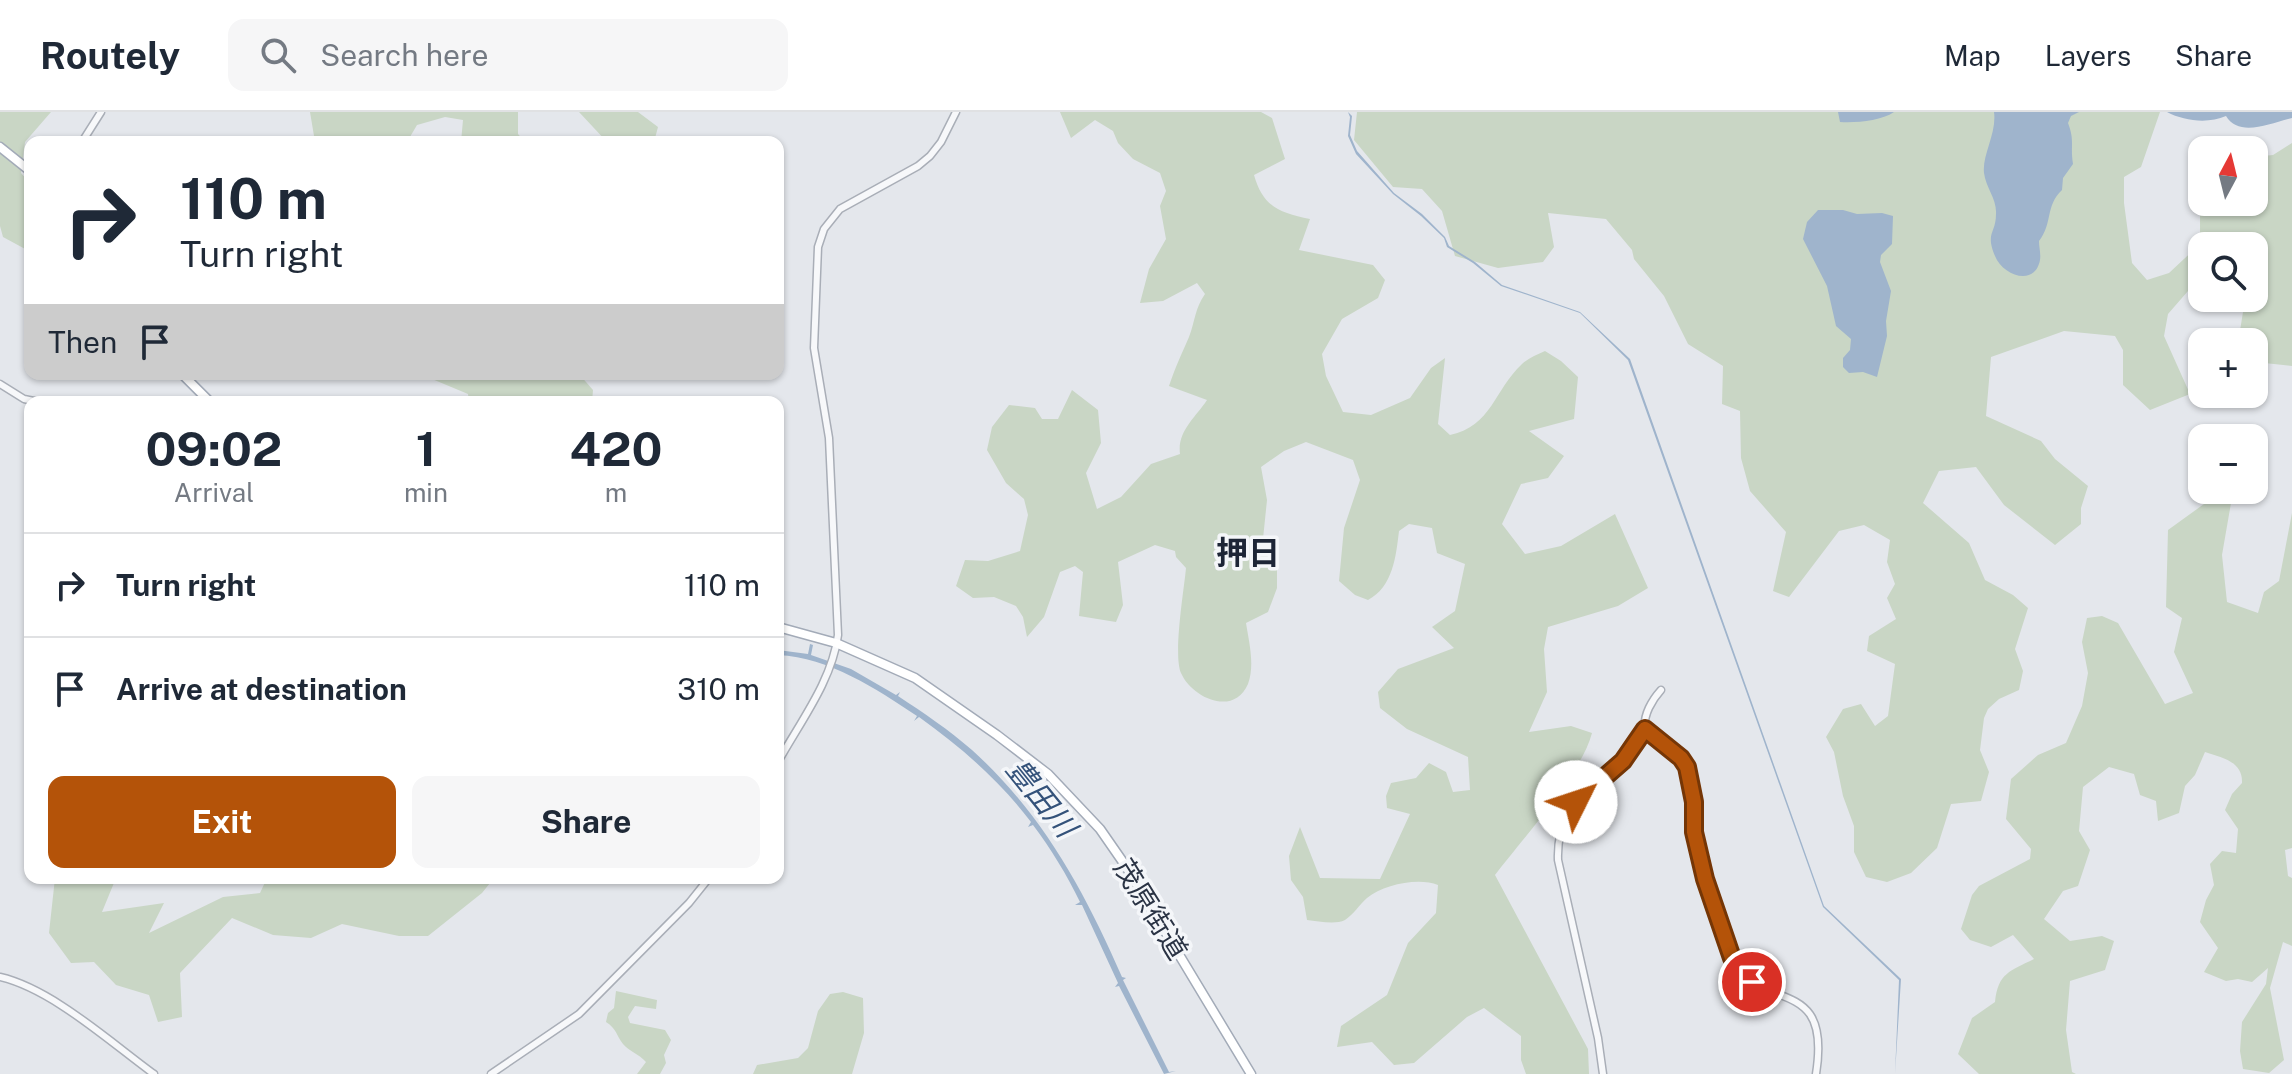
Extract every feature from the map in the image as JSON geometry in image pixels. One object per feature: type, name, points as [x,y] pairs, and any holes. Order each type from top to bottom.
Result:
[{"type":"main road","points":[[0,147],[24,166]]},
{"type":"main road","points":[[188,380],[204,396]]},
{"type":"main road","name":"茂原街道","points":[[784,629],[915,678],[997,735],[1066,791],[1100,829],[1125,865],[1251,1074]]},
{"type":"street","points":[[86,136],[101,112]]},
{"type":"street","points":[[784,751],[825,678],[836,648],[829,438],[814,348],[818,247],[824,229],[840,209],[918,166],[930,156],[956,112]]},
{"type":"street","points":[[0,384],[24,399]]},
{"type":"street","points":[[1603,1074],[1598,1038],[1558,860],[1558,843],[1567,815],[1576,802],[1623,761],[1645,729],[1653,698],[1661,690]]},
{"type":"street","points":[[1645,729],[1681,758],[1687,767],[1692,783],[1697,852],[1732,958],[1752,982],[1782,994],[1806,1009],[1819,1034],[1816,1074]]},
{"type":"street","points":[[491,1074],[579,1014],[704,884]]},
{"type":"street","points":[[0,977],[48,997],[154,1074]]},
{"type":"green space","points":[[0,112],[51,112],[30,136],[24,136],[21,173],[24,176],[24,248],[3,237],[0,226]]},
{"type":"green space","points":[[310,112],[518,112],[520,136],[462,136],[463,120],[445,117],[417,125],[411,136],[314,136]]},
{"type":"green space","points":[[579,112],[638,112],[658,127],[656,136],[601,136]]},
{"type":"green space","points":[[1060,112],[1261,112],[1272,118],[1285,159],[1254,175],[1262,195],[1274,207],[1310,219],[1299,250],[1373,265],[1385,280],[1378,298],[1342,319],[1322,354],[1326,376],[1343,412],[1371,415],[1410,398],[1431,368],[1445,358],[1438,424],[1450,435],[1475,424],[1522,364],[1545,351],[1578,377],[1574,419],[1529,431],[1564,456],[1548,478],[1521,484],[1502,524],[1525,554],[1561,546],[1615,514],[1648,588],[1618,606],[1548,627],[1544,649],[1547,692],[1529,732],[1571,726],[1592,733],[1586,750],[1564,787],[1495,875],[1588,1049],[1589,1074],[1526,1074],[1521,1060],[1521,1036],[1484,1008],[1467,1017],[1414,1063],[1394,1065],[1372,1042],[1337,1047],[1341,1026],[1387,995],[1408,943],[1436,913],[1438,885],[1412,882],[1392,886],[1367,898],[1345,920],[1307,920],[1303,897],[1291,880],[1289,856],[1300,827],[1320,878],[1380,879],[1410,814],[1387,808],[1386,796],[1391,783],[1416,778],[1429,763],[1446,772],[1453,792],[1470,790],[1468,757],[1407,729],[1380,708],[1378,692],[1398,669],[1454,648],[1432,627],[1455,611],[1465,564],[1437,553],[1432,528],[1409,524],[1399,531],[1392,570],[1376,594],[1368,600],[1355,595],[1339,581],[1344,528],[1360,480],[1353,460],[1306,442],[1284,451],[1261,467],[1267,500],[1263,539],[1277,567],[1277,588],[1268,612],[1246,623],[1251,654],[1250,677],[1242,694],[1233,700],[1224,702],[1203,696],[1186,682],[1181,673],[1179,638],[1186,568],[1176,557],[1175,551],[1155,545],[1118,562],[1123,605],[1116,622],[1079,616],[1083,572],[1075,566],[1060,572],[1044,617],[1027,637],[1023,617],[1016,606],[994,597],[973,598],[956,586],[965,560],[988,561],[1020,551],[1028,515],[1024,499],[1006,483],[987,450],[992,427],[1009,405],[1035,408],[1042,419],[1058,419],[1072,390],[1098,410],[1101,443],[1086,473],[1097,509],[1121,497],[1151,464],[1180,454],[1184,431],[1207,400],[1169,386],[1205,294],[1197,283],[1163,301],[1140,303],[1149,269],[1166,239],[1160,206],[1166,191],[1160,173],[1133,159],[1118,143],[1113,131],[1095,120],[1071,138]]},
{"type":"green space","points":[[1357,112],[2160,112],[2141,167],[2124,177],[2124,203],[2132,263],[2147,280],[2169,273],[2188,255],[2188,291],[2168,314],[2164,336],[2188,395],[2150,410],[2123,385],[2123,350],[2115,336],[2064,331],[1991,357],[1986,416],[2041,441],[2055,459],[2088,486],[2081,508],[2081,524],[2055,545],[2004,505],[1976,467],[1939,471],[1923,503],[1969,543],[1985,580],[2013,595],[2028,608],[2015,649],[2023,671],[2019,690],[1999,699],[1988,709],[1984,718],[1980,750],[1989,772],[1981,801],[1951,804],[1937,848],[1911,873],[1887,882],[1866,877],[1854,852],[1854,826],[1843,796],[1834,752],[1826,737],[1843,709],[1861,704],[1875,726],[1888,716],[1895,664],[1867,651],[1869,636],[1896,619],[1887,598],[1895,584],[1887,562],[1890,540],[1864,525],[1839,531],[1789,597],[1773,591],[1786,532],[1750,491],[1741,458],[1740,411],[1722,404],[1723,366],[1688,344],[1664,296],[1606,219],[1548,213],[1554,247],[1543,262],[1498,268],[1455,256],[1442,211],[1422,189],[1393,187],[1354,140]]},
{"type":"green space","points":[[2292,143],[2292,366],[2268,363],[2268,328],[2240,328],[2243,312],[2268,312],[2268,232],[2200,232],[2200,216],[2268,216],[2268,156]]},
{"type":"green space","points":[[434,380],[584,380],[593,390],[592,396],[468,394]]},
{"type":"green space","points":[[2204,504],[2231,504],[2222,555],[2227,602],[2258,613],[2264,592],[2279,581],[2292,513],[2292,848],[2285,850],[2288,876],[2292,878],[2292,946],[2283,942],[2270,988],[2284,1060],[2269,1073],[2243,1069],[2240,1051],[2242,1022],[2266,984],[2268,968],[2252,982],[2238,979],[2226,981],[2204,972],[2218,948],[2200,922],[2214,885],[2210,864],[2222,851],[2236,853],[2238,829],[2225,810],[2232,794],[2242,783],[2235,765],[2205,752],[2195,775],[2185,786],[2179,813],[2158,821],[2156,801],[2140,795],[2134,774],[2109,767],[2083,787],[2079,831],[2090,850],[2078,886],[2063,891],[2044,919],[2070,941],[2102,936],[2114,941],[2105,970],[2070,981],[2066,1030],[2072,1072],[2076,1074],[1979,1074],[1958,1054],[1972,1018],[1995,1002],[1999,985],[2007,974],[2034,959],[2013,935],[1991,947],[1970,940],[1961,929],[1972,895],[1979,886],[2030,859],[2031,849],[2006,819],[2011,779],[2038,755],[2066,743],[2082,706],[2088,673],[2082,642],[2087,618],[2102,616],[2118,623],[2165,704],[2193,693],[2174,652],[2182,618],[2166,607],[2168,530]]},
{"type":"green space","points":[[54,884],[114,884],[102,912],[164,903],[149,933],[223,897],[260,893],[264,884],[489,884],[428,936],[399,936],[342,924],[311,938],[273,935],[232,918],[180,973],[182,1017],[158,1022],[149,995],[116,985],[94,962],[71,963],[49,933]]},
{"type":"green space","points":[[616,991],[657,1000],[656,1009],[635,1006],[628,1017],[630,1023],[665,1030],[671,1040],[660,1074],[637,1074],[646,1062],[625,1046],[606,1022],[608,1013],[614,1008]]},
{"type":"green space","points":[[843,992],[863,998],[864,1033],[852,1074],[753,1074],[757,1065],[798,1058],[808,1048],[818,1011],[830,994]]},
{"type":"water","points":[[1348,112],[1352,116],[1350,135],[1357,151],[1394,193],[1445,237],[1449,246],[1475,262],[1502,285],[1580,312],[1630,359],[1824,906],[1901,979],[1895,1074],[1899,980],[1823,907],[1628,360],[1580,313],[1501,286],[1447,247],[1444,238],[1393,194],[1356,154],[1348,136]]},
{"type":"water","points":[[1838,112],[1894,112],[1861,122],[1840,122]]},
{"type":"water","points":[[1994,112],[2079,112],[2071,116],[2068,123],[2073,164],[2063,178],[2062,190],[2053,202],[2039,241],[2037,268],[2026,276],[2005,269],[1995,256],[1991,242],[1996,209],[1984,166]]},
{"type":"water","points":[[2167,112],[2292,112],[2292,118],[2247,128],[2232,123],[2226,116],[2196,120]]},
{"type":"water","points":[[1818,210],[1893,216],[1892,244],[1881,255],[1880,262],[1891,291],[1887,336],[1877,377],[1863,372],[1849,373],[1843,367],[1843,358],[1850,350],[1851,339],[1836,326],[1827,286],[1803,239],[1807,222]]},
{"type":"water","points":[[810,644],[813,645],[811,655],[851,669],[896,695],[900,692],[898,696],[972,750],[1020,800],[1077,884],[1122,977],[1126,978],[1123,980],[1169,1072],[1176,1071],[1164,1074],[1119,986],[1115,987],[1118,983],[1082,905],[1075,905],[1080,902],[1070,882],[1033,825],[1028,827],[1031,822],[1019,807],[965,753],[919,717],[914,721],[917,716],[851,676],[816,662],[784,656],[784,651],[808,654]]},
{"type":"district","name":"押日","points":[[1248,553]]},
{"type":"route","points":[[1576,802],[1623,761],[1645,729],[1681,758],[1692,783],[1694,832],[1705,879],[1732,958],[1752,982]]},
{"type":"water label","name":"豊田川","points":[[1041,798]]}]
